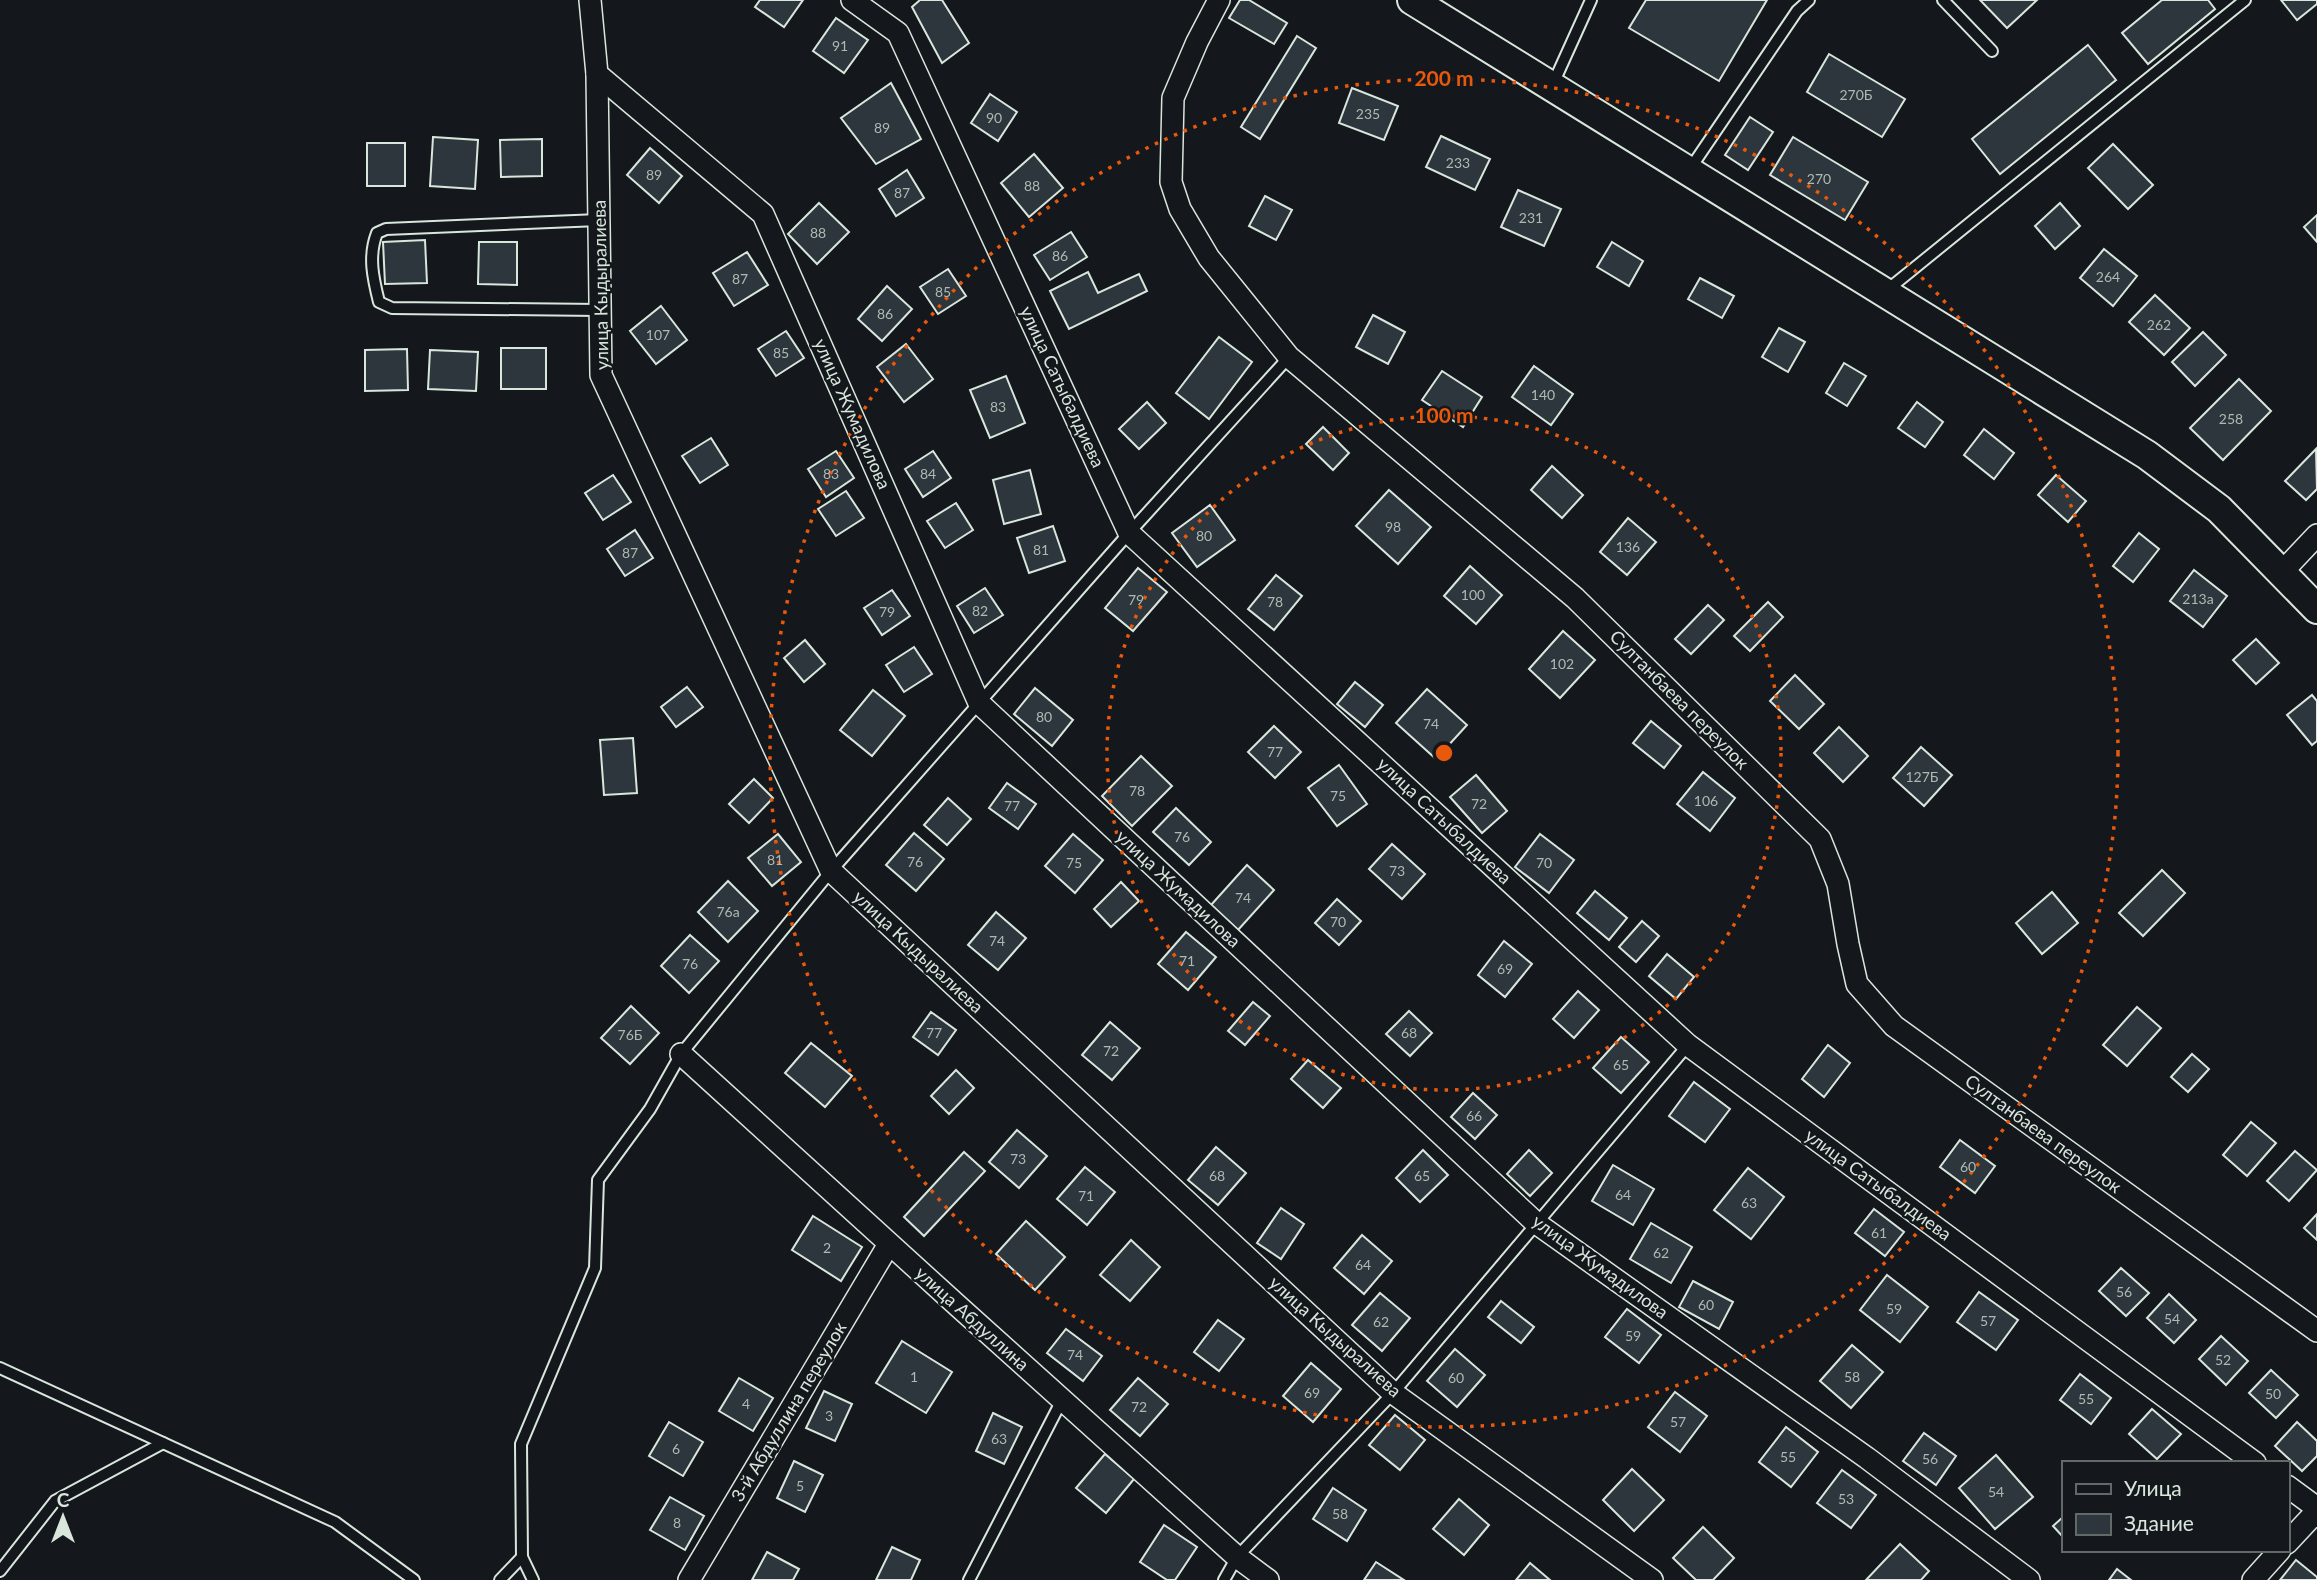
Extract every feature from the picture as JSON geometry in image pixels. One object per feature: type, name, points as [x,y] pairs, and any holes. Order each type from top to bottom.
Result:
[{"type":"main road","points":[[1412,0],[2147,455],[2219,509],[2317,609]]},
{"type":"street","points":[[590,0],[597,74]]},
{"type":"street","name":"улица Сатыбалдиева","points":[[852,0],[898,33],[1129,533],[1688,1045],[2252,1461]]},
{"type":"street","name":"Султанбаева переулок","points":[[1219,0],[1173,98],[1171,182],[1180,209],[1209,258],[1289,357],[1575,598],[1820,839],[1838,884],[1857,984],[1894,1026],[2317,1331]]},
{"type":"street","name":"улица Кыдыралиева","points":[[597,74],[601,375],[831,871],[1393,1392],[1653,1580]]},
{"type":"street","name":"улица Жумадилова","points":[[597,74],[763,214],[979,703],[1536,1223],[1867,1458],[2029,1580]]},
{"type":"street","points":[[2282,572],[2317,535]]},
{"type":"street","name":"улица Абдуллина","points":[[681,1054],[1237,1557],[1268,1580]]},
{"type":"street","name":"3-й Абдуллина переулок","points":[[689,1580],[889,1244]]},
{"type":"street","points":[[2289,1488],[2317,1509],[2289,1541]]},
{"type":"street","points":[[2252,1580],[2278,1552]]},
{"type":"lane","points":[[1551,86],[1591,0]]},
{"type":"lane","points":[[1689,171],[1797,11],[1809,0]]},
{"type":"lane","points":[[1943,0],[1992,51]]},
{"type":"lane","points":[[1884,292],[2245,0]]},
{"type":"lane","points":[[599,219],[386,229],[377,233],[371,248],[373,278],[379,302],[392,308],[600,310]]},
{"type":"lane","points":[[533,1580],[522,1557],[521,1444],[595,1268],[598,1180],[650,1109],[681,1054],[831,871],[1129,533],[1289,357]]},
{"type":"lane","points":[[1224,1580],[1237,1557],[1393,1392],[1688,1045]]},
{"type":"lane","points":[[0,1368],[335,1522],[414,1580]]},
{"type":"lane","points":[[969,1580],[1062,1400]]},
{"type":"lane","points":[[0,1571],[55,1501],[163,1443]]},
{"type":"lane","points":[[500,1580],[522,1557]]},
{"type":"building","points":[[760,0],[803,0],[784,27],[755,7]]},
{"type":"building","points":[[920,0],[942,0],[969,43],[942,63],[912,7]]},
{"type":"building","points":[[1240,0],[1249,0],[1287,23],[1274,44],[1229,18]]},
{"type":"building","points":[[1646,0],[1767,0],[1719,81],[1629,28]]},
{"type":"building","points":[[1980,0],[2037,0],[2007,28]]},
{"type":"building","points":[[2162,0],[2208,0],[2215,9],[2148,64],[2122,33]]},
{"type":"building","points":[[2281,0],[2317,0],[2317,4],[2297,20]]},
{"type":"building","points":[[836,18],[868,40],[844,73],[813,51]]},
{"type":"building","points":[[1297,36],[1316,48],[1260,139],[1241,127]]},
{"type":"building","points":[[2088,45],[2116,80],[2000,174],[1972,139]]},
{"type":"building","points":[[1829,54],[1905,99],[1882,137],[1807,92]]},
{"type":"building","points":[[891,83],[921,139],[876,164],[841,118]]},
{"type":"building","points":[[1352,88],[1398,106],[1384,140],[1339,123]]},
{"type":"building","points":[[990,94],[1017,112],[998,141],[971,123]]},
{"type":"building","points":[[1750,117],[1773,132],[1748,170],[1725,155]]},
{"type":"building","points":[[1441,136],[1490,159],[1475,190],[1426,167]]},
{"type":"building","points":[[433,137],[478,140],[475,189],[430,186]]},
{"type":"building","points":[[1793,137],[1868,182],[1845,220],[1770,175]]},
{"type":"building","points":[[542,139],[542,176],[501,177],[500,140]]},
{"type":"building","points":[[367,143],[405,143],[405,186],[367,186]]},
{"type":"building","points":[[2113,144],[2153,185],[2128,209],[2088,168]]},
{"type":"building","points":[[650,148],[682,176],[659,203],[627,175]]},
{"type":"building","points":[[1034,154],[1063,188],[1029,217],[1001,183]]},
{"type":"building","points":[[907,170],[924,198],[896,216],[879,189]]},
{"type":"building","points":[[1518,190],[1561,209],[1544,246],[1501,227]]},
{"type":"building","points":[[1265,196],[1292,210],[1276,240],[1249,226]]},
{"type":"building","points":[[819,203],[849,232],[817,264],[788,234]]},
{"type":"building","points":[[2060,203],[2080,226],[2055,249],[2035,226]]},
{"type":"building","points":[[2317,215],[2317,242],[2304,227]]},
{"type":"building","points":[[1071,232],[1087,257],[1050,280],[1034,255]]},
{"type":"building","points":[[425,240],[427,283],[385,284],[383,242]]},
{"type":"building","points":[[479,242],[517,242],[517,285],[478,284]]},
{"type":"building","points":[[1612,242],[1643,261],[1629,286],[1597,267]]},
{"type":"building","points":[[2104,249],[2137,276],[2113,306],[2080,278]]},
{"type":"building","points":[[747,252],[768,285],[734,306],[713,273]]},
{"type":"building","points":[[948,269],[966,296],[938,314],[920,287]]},
{"type":"building","points":[[1088,272],[1098,293],[1139,274],[1147,291],[1069,329],[1050,291]]},
{"type":"building","points":[[1700,278],[1734,296],[1722,318],[1688,299]]},
{"type":"building","points":[[887,286],[912,309],[882,341],[858,319]]},
{"type":"building","points":[[2155,295],[2190,328],[2164,355],[2129,322]]},
{"type":"building","points":[[661,306],[687,340],[656,364],[630,331]]},
{"type":"building","points":[[1373,315],[1405,332],[1388,364],[1356,347]]},
{"type":"building","points":[[1779,328],[1805,342],[1788,372],[1762,357]]},
{"type":"building","points":[[786,331],[804,358],[776,376],[758,349]]},
{"type":"building","points":[[2203,332],[2226,355],[2195,386],[2172,362]]},
{"type":"building","points":[[1219,337],[1252,362],[1209,419],[1176,393]]},
{"type":"building","points":[[906,344],[933,379],[904,402],[877,367]]},
{"type":"building","points":[[501,348],[546,348],[546,389],[501,389]]},
{"type":"building","points":[[407,349],[408,390],[365,391],[365,350]]},
{"type":"building","points":[[430,350],[478,352],[476,391],[428,389]]},
{"type":"building","points":[[1844,363],[1866,376],[1847,406],[1826,393]]},
{"type":"building","points":[[1534,366],[1573,394],[1551,425],[1512,397]]},
{"type":"building","points":[[1442,371],[1482,397],[1463,427],[1422,400]]},
{"type":"building","points":[[1006,376],[1025,423],[990,438],[970,390]]},
{"type":"building","points":[[2239,379],[2271,411],[2223,460],[2190,428]]},
{"type":"building","points":[[1147,402],[1166,423],[1139,449],[1119,429]]},
{"type":"building","points":[[1917,402],[1943,422],[1925,447],[1898,428]]},
{"type":"building","points":[[1323,427],[1349,453],[1333,470],[1306,444]]},
{"type":"building","points":[[1984,429],[2014,453],[1994,479],[1964,455]]},
{"type":"building","points":[[711,438],[728,465],[700,483],[682,456]]},
{"type":"building","points":[[2316,449],[2317,489],[2306,500],[2285,481]]},
{"type":"building","points":[[836,451],[854,478],[826,497],[808,469]]},
{"type":"building","points":[[933,451],[951,478],[923,497],[905,469]]},
{"type":"building","points":[[1552,466],[1583,495],[1562,518],[1531,490]]},
{"type":"building","points":[[1030,470],[1041,514],[1004,524],[993,480]]},
{"type":"building","points":[[613,475],[631,502],[603,520],[585,493]]},
{"type":"building","points":[[2056,475],[2086,501],[2068,522],[2038,495]]},
{"type":"building","points":[[1389,490],[1431,527],[1398,564],[1356,526]]},
{"type":"building","points":[[846,491],[864,518],[836,536],[818,509]]},
{"type":"building","points":[[956,503],[973,530],[945,548],[927,521]]},
{"type":"building","points":[[1210,505],[1235,540],[1197,567],[1172,533]]},
{"type":"building","points":[[1628,518],[1656,542],[1627,575],[1600,552]]},
{"type":"building","points":[[1053,526],[1065,561],[1029,573],[1017,538]]},
{"type":"building","points":[[635,530],[653,558],[625,576],[607,549]]},
{"type":"building","points":[[2139,533],[2159,549],[2133,582],[2113,566]]},
{"type":"building","points":[[1470,566],[1502,595],[1476,624],[1444,596]]},
{"type":"building","points":[[1138,568],[1167,592],[1133,631],[1105,608]]},
{"type":"building","points":[[2194,570],[2227,596],[2203,627],[2170,601]]},
{"type":"building","points":[[1276,575],[1302,596],[1274,630],[1248,609]]},
{"type":"building","points":[[985,588],[1003,615],[974,633],[957,606]]},
{"type":"building","points":[[892,590],[910,616],[882,635],[864,608]]},
{"type":"building","points":[[1768,602],[1783,617],[1750,651],[1734,636]]},
{"type":"building","points":[[1708,605],[1724,620],[1691,654],[1675,639]]},
{"type":"building","points":[[1563,631],[1595,660],[1560,698],[1529,669]]},
{"type":"building","points":[[2256,639],[2279,663],[2256,684],[2233,660]]},
{"type":"building","points":[[805,640],[825,664],[804,682],[784,658]]},
{"type":"building","points":[[914,647],[932,674],[904,692],[886,665]]},
{"type":"building","points":[[1795,675],[1824,704],[1799,729],[1770,701]]},
{"type":"building","points":[[1355,682],[1383,705],[1365,727],[1337,704]]},
{"type":"building","points":[[687,687],[703,707],[676,727],[661,707]]},
{"type":"building","points":[[1035,688],[1073,720],[1052,746],[1014,714]]},
{"type":"building","points":[[1427,689],[1467,725],[1436,759],[1396,723]]},
{"type":"building","points":[[873,690],[905,716],[872,756],[840,730]]},
{"type":"building","points":[[2312,695],[2317,701],[2317,741],[2312,745],[2287,715]]},
{"type":"building","points":[[1651,721],[1681,746],[1664,768],[1633,743]]},
{"type":"building","points":[[1274,726],[1301,752],[1275,778],[1248,752]]},
{"type":"building","points":[[1839,727],[1868,756],[1843,782],[1814,753]]},
{"type":"building","points":[[633,738],[637,793],[604,795],[600,740]]},
{"type":"building","points":[[1921,747],[1952,775],[1924,806],[1893,778]]},
{"type":"building","points":[[1141,756],[1172,786],[1132,826],[1102,796]]},
{"type":"building","points":[[1339,765],[1367,804],[1337,826],[1308,788]]},
{"type":"building","points":[[1703,772],[1735,798],[1710,831],[1677,804]]},
{"type":"building","points":[[1476,775],[1507,811],[1482,833],[1450,797]]},
{"type":"building","points":[[754,779],[773,798],[749,823],[729,804]]},
{"type":"building","points":[[1007,783],[1036,804],[1018,829],[989,808]]},
{"type":"building","points":[[948,798],[971,819],[947,845],[924,825]]},
{"type":"building","points":[[1176,808],[1211,842],[1189,865],[1153,832]]},
{"type":"building","points":[[914,833],[944,859],[916,891],[886,865]]},
{"type":"building","points":[[778,834],[801,862],[772,886],[748,858]]},
{"type":"building","points":[[1073,834],[1103,860],[1075,893],[1045,866]]},
{"type":"building","points":[[1540,834],[1574,860],[1549,893],[1515,867]]},
{"type":"building","points":[[1392,844],[1425,874],[1402,899],[1369,869]]},
{"type":"building","points":[[1247,865],[1274,890],[1238,930],[1211,905]]},
{"type":"building","points":[[2162,870],[2185,893],[2143,936],[2119,913]]},
{"type":"building","points":[[728,881],[758,911],[728,942],[698,912]]},
{"type":"building","points":[[1121,882],[1139,901],[1111,927],[1094,909]]},
{"type":"building","points":[[1595,891],[1627,918],[1609,940],[1577,913]]},
{"type":"building","points":[[2052,892],[2078,923],[2042,954],[2016,923]]},
{"type":"building","points":[[1337,899],[1361,921],[1339,945],[1315,923]]},
{"type":"building","points":[[996,912],[1026,938],[998,970],[968,945]]},
{"type":"building","points":[[1642,921],[1659,936],[1636,962],[1619,947]]},
{"type":"building","points":[[1186,932],[1216,957],[1188,990],[1158,964]]},
{"type":"building","points":[[690,935],[719,961],[689,993],[661,966]]},
{"type":"building","points":[[1504,941],[1532,964],[1505,997],[1478,975]]},
{"type":"building","points":[[1667,954],[1694,977],[1676,999],[1649,976]]},
{"type":"building","points":[[1578,991],[1599,1010],[1574,1038],[1553,1019]]},
{"type":"building","points":[[1253,1002],[1270,1016],[1245,1045],[1228,1031]]},
{"type":"building","points":[[631,1006],[659,1033],[630,1064],[601,1038]]},
{"type":"building","points":[[2137,1007],[2161,1028],[2127,1066],[2103,1045]]},
{"type":"building","points":[[1409,1011],[1432,1033],[1410,1056],[1386,1034]]},
{"type":"building","points":[[931,1012],[956,1030],[938,1055],[913,1037]]},
{"type":"building","points":[[1110,1022],[1140,1048],[1112,1080],[1082,1055]]},
{"type":"building","points":[[1621,1037],[1649,1062],[1621,1093],[1593,1068]]},
{"type":"building","points":[[811,1043],[852,1076],[825,1107],[785,1073]]},
{"type":"building","points":[[1828,1045],[1850,1063],[1824,1097],[1802,1079]]},
{"type":"building","points":[[2192,1054],[2209,1069],[2188,1092],[2171,1077]]},
{"type":"building","points":[[1308,1060],[1341,1088],[1323,1108],[1291,1079]]},
{"type":"building","points":[[956,1070],[974,1088],[949,1114],[931,1096]]},
{"type":"building","points":[[1694,1082],[1730,1109],[1705,1142],[1669,1116]]},
{"type":"building","points":[[1473,1093],[1497,1115],[1475,1139],[1451,1117]]},
{"type":"building","points":[[2251,1122],[2276,1143],[2247,1176],[2223,1155]]},
{"type":"building","points":[[1017,1130],[1047,1156],[1019,1188],[989,1162]]},
{"type":"building","points":[[1960,1140],[1995,1166],[1975,1193],[1940,1167]]},
{"type":"building","points":[[1216,1147],[1246,1173],[1218,1205],[1188,1180]]},
{"type":"building","points":[[1423,1150],[1448,1175],[1420,1202],[1396,1178]]},
{"type":"building","points":[[1529,1150],[1552,1173],[1530,1196],[1507,1174]]},
{"type":"building","points":[[2295,1151],[2317,1170],[2289,1201],[2267,1181]]},
{"type":"building","points":[[964,1152],[985,1171],[924,1236],[904,1217]]},
{"type":"building","points":[[1613,1165],[1654,1189],[1633,1225],[1592,1201]]},
{"type":"building","points":[[1085,1167],[1115,1192],[1087,1225],[1057,1199]]},
{"type":"building","points":[[1748,1168],[1784,1197],[1751,1239],[1714,1210]]},
{"type":"building","points":[[1281,1208],[1304,1224],[1281,1259],[1257,1243]]},
{"type":"building","points":[[1874,1209],[1904,1232],[1885,1256],[1855,1233]]},
{"type":"building","points":[[2317,1214],[2317,1240],[2304,1228]]},
{"type":"building","points":[[813,1216],[862,1247],[841,1281],[792,1250]]},
{"type":"building","points":[[1026,1221],[1065,1257],[1035,1290],[996,1254]]},
{"type":"building","points":[[1651,1223],[1692,1247],[1671,1283],[1630,1259]]},
{"type":"building","points":[[1362,1235],[1392,1261],[1364,1294],[1334,1268]]},
{"type":"building","points":[[1131,1240],[1160,1267],[1130,1301],[1100,1275]]},
{"type":"building","points":[[2121,1268],[2149,1293],[2126,1316],[2099,1291]]},
{"type":"building","points":[[1887,1275],[1928,1307],[1900,1342],[1860,1310]]},
{"type":"building","points":[[1693,1281],[1733,1302],[1719,1329],[1679,1307]]},
{"type":"building","points":[[1979,1292],[2018,1320],[1996,1350],[1957,1322]]},
{"type":"building","points":[[1380,1293],[1410,1318],[1382,1351],[1352,1325]]},
{"type":"building","points":[[2169,1294],[2196,1320],[2174,1343],[2147,1318]]},
{"type":"building","points":[[1501,1301],[1534,1327],[1521,1343],[1488,1317]]},
{"type":"building","points":[[1627,1309],[1661,1335],[1639,1363],[1605,1337]]},
{"type":"building","points":[[1218,1320],[1244,1339],[1219,1371],[1194,1352]]},
{"type":"building","points":[[1066,1329],[1102,1356],[1083,1381],[1047,1353]]},
{"type":"building","points":[[2221,1336],[2248,1361],[2226,1385],[2199,1359]]},
{"type":"building","points":[[902,1341],[952,1372],[926,1413],[876,1383]]},
{"type":"building","points":[[1852,1345],[1883,1372],[1851,1408],[1820,1381]]},
{"type":"building","points":[[1455,1349],[1485,1375],[1457,1407],[1427,1381]]},
{"type":"building","points":[[1311,1363],[1341,1389],[1313,1422],[1283,1396]]},
{"type":"building","points":[[2271,1370],[2298,1395],[2276,1418],[2249,1393]]},
{"type":"building","points":[[2080,1374],[2111,1398],[2091,1424],[2060,1400]]},
{"type":"building","points":[[739,1378],[773,1398],[753,1431],[719,1411]]},
{"type":"building","points":[[1138,1378],[1168,1404],[1140,1436],[1110,1410]]},
{"type":"building","points":[[824,1391],[852,1404],[835,1441],[806,1428]]},
{"type":"building","points":[[1675,1392],[1707,1416],[1680,1452],[1648,1427]]},
{"type":"building","points":[[2152,1409],[2181,1434],[2157,1459],[2129,1434]]},
{"type":"building","points":[[993,1413],[1022,1427],[1004,1464],[976,1451]]},
{"type":"building","points":[[1395,1415],[1425,1440],[1400,1470],[1369,1445]]},
{"type":"building","points":[[669,1422],[703,1442],[683,1476],[649,1456]]},
{"type":"building","points":[[2297,1422],[2317,1441],[2317,1456],[2302,1471],[2275,1446]]},
{"type":"building","points":[[1786,1427],[1818,1452],[1791,1487],[1759,1462]]},
{"type":"building","points":[[1924,1433],[1956,1456],[1936,1485],[1903,1461]]},
{"type":"building","points":[[1105,1454],[1134,1479],[1106,1513],[1076,1488]]},
{"type":"building","points":[[1996,1455],[2033,1497],[1995,1529],[1959,1488]]},
{"type":"building","points":[[794,1461],[823,1475],[805,1512],[777,1498]]},
{"type":"building","points":[[1632,1469],[1664,1500],[1634,1531],[1603,1500]]},
{"type":"building","points":[[1842,1470],[1876,1495],[1851,1528],[1817,1503]]},
{"type":"building","points":[[1333,1488],[1366,1510],[1347,1541],[1313,1519]]},
{"type":"building","points":[[670,1497],[704,1516],[685,1550],[650,1530]]},
{"type":"building","points":[[1459,1499],[1489,1525],[1464,1555],[1433,1529]]},
{"type":"building","points":[[2062,1518],[2062,1536],[2053,1526]]},
{"type":"building","points":[[1164,1525],[1197,1547],[1175,1580],[1167,1580],[1140,1562]]},
{"type":"building","points":[[1703,1527],[1734,1558],[1713,1580],[1696,1580],[1673,1558]]},
{"type":"building","points":[[1900,1544],[1929,1571],[1921,1580],[1866,1580]]},
{"type":"building","points":[[892,1547],[920,1560],[911,1580],[876,1580]]},
{"type":"building","points":[[767,1552],[799,1569],[793,1580],[752,1580]]},
{"type":"building","points":[[2296,1560],[2317,1577],[2317,1580],[2280,1580]]},
{"type":"building","points":[[1376,1562],[1404,1580],[1364,1580]]},
{"type":"building","points":[[1530,1563],[1550,1580],[1516,1580]]},
{"type":"building","points":[[2117,1569],[2131,1580],[2109,1580]]}]
